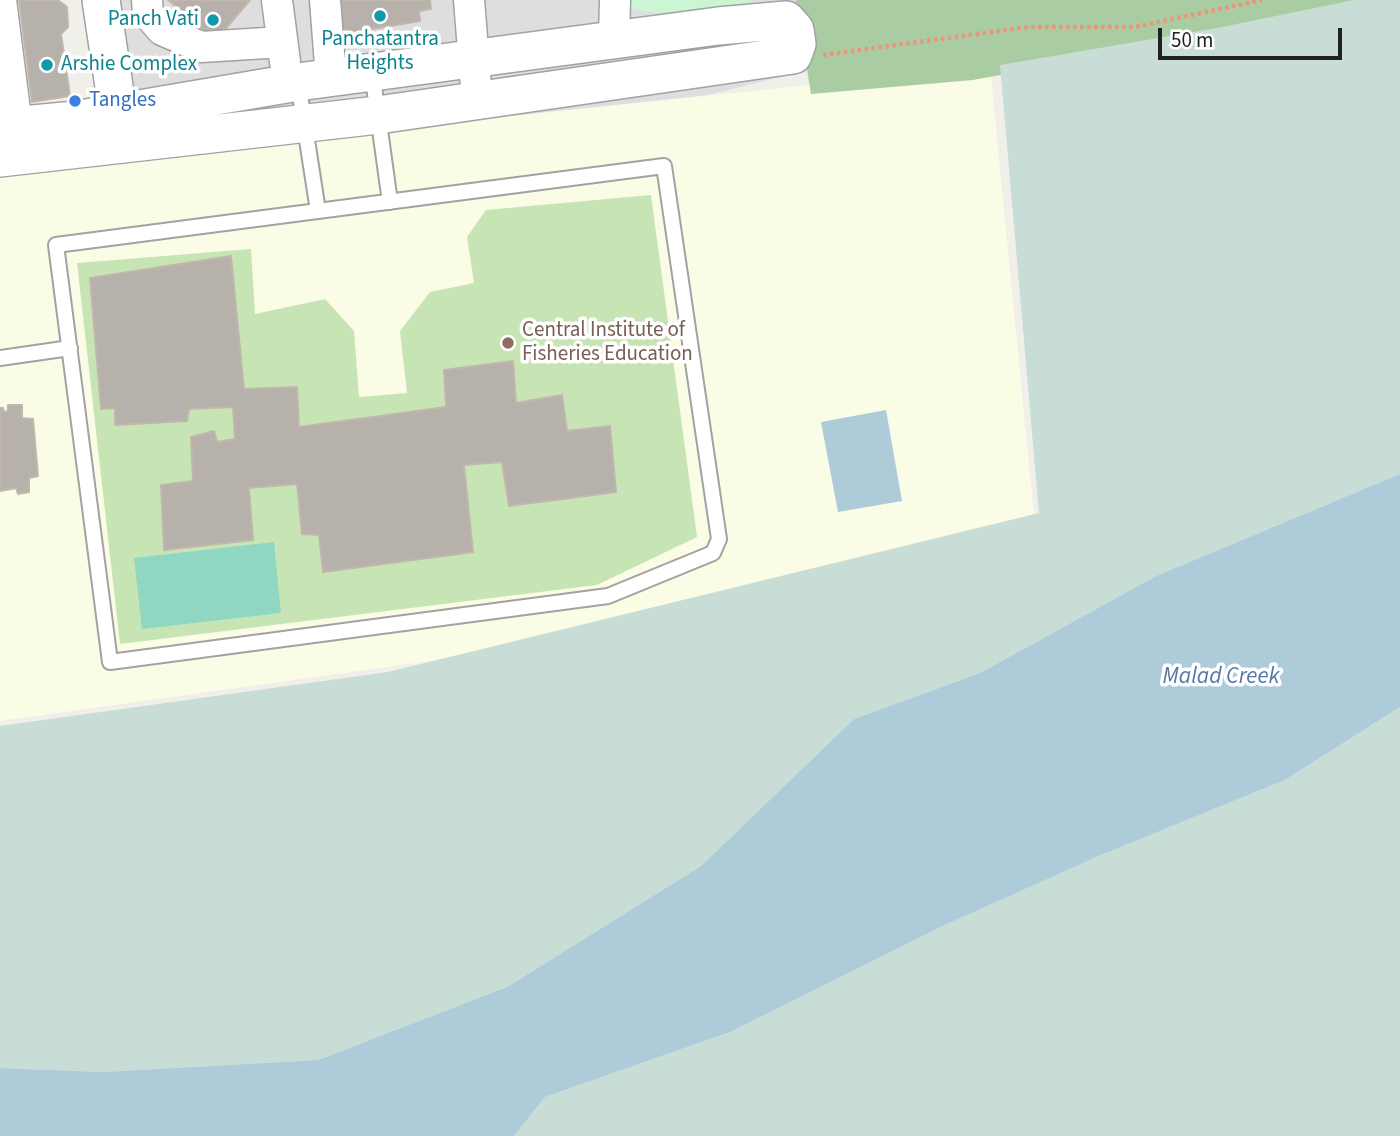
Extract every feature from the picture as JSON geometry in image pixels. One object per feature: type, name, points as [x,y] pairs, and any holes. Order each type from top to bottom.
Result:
[{"type":"street","points":[[101,0],[118,130]]},
{"type":"street","points":[[147,0],[148,14],[162,30],[201,47],[282,42]]},
{"type":"street","points":[[277,0],[282,42],[306,82]]},
{"type":"street","points":[[306,82],[325,0]]},
{"type":"street","points":[[469,0],[477,99]]},
{"type":"street","points":[[614,40],[615,0]]},
{"type":"street","points":[[2,15],[8,126],[118,130],[302,125],[378,115],[477,99],[788,25]]},
{"type":"street","points":[[0,158],[306,82],[614,40],[788,25]]},
{"type":"lane","points":[[372,72],[390,202]]},
{"type":"lane","points":[[306,82],[302,125],[318,211]]},
{"type":"lane","points":[[664,166],[719,539],[713,553],[608,596],[110,662],[56,245],[318,211],[664,166]]},
{"type":"lane","points":[[0,358],[70,348]]},
{"type":"path","points":[[788,25],[835,55],[1028,27],[1135,27],[1262,0]]},
{"type":"shaded area","points":[[85,0],[1087,0],[708,95],[103,159]]},
{"type":"shaded area","points":[[1354,0],[1400,0],[1400,474],[1156,576],[980,673],[854,719],[701,866],[507,987],[318,1060],[103,1072],[0,1068],[0,726],[388,672],[1039,513],[1000,65],[1217,28]]},
{"type":"shaded area","name":"Central Institute of Fisheries Education","points":[[990,66],[1034,516],[451,658],[0,721],[0,170]]},
{"type":"shaded area","points":[[1400,707],[1400,1136],[514,1136],[545,1097],[730,1032],[945,925],[1101,855],[1285,780]]},
{"type":"green space","points":[[612,0],[751,0],[746,24],[612,7]]},
{"type":"green space","points":[[796,0],[1400,1],[973,80],[811,94]]},
{"type":"green space","points":[[651,195],[697,537],[597,585],[120,644],[77,263],[251,249],[255,314],[325,299],[354,331],[359,397],[407,393],[400,331],[430,292],[474,283],[467,237],[486,210]]},
{"type":"green space","points":[[274,542],[281,613],[142,629],[134,558]]},
{"type":"water","points":[[886,410],[902,501],[838,512],[821,422]]},
{"type":"water","name":"Malad Creek","points":[[1400,474],[1400,707],[1285,780],[1101,855],[945,925],[730,1032],[545,1097],[514,1136],[0,1136],[0,1068],[103,1072],[318,1060],[507,987],[701,866],[854,719],[980,673],[1156,576]]},
{"type":"building","name":"Arshie Complex","points":[[19,0],[58,0],[67,7],[68,27],[61,34],[70,96],[32,102]]},
{"type":"building","name":"Panch Vati","points":[[168,0],[250,0],[216,40]]},
{"type":"building","name":"Panchatantra Heights","points":[[339,0],[430,0],[431,9],[419,11],[420,21],[343,34]]},
{"type":"building","points":[[231,256],[244,389],[297,387],[299,427],[446,407],[444,370],[513,361],[516,403],[562,395],[567,431],[610,426],[616,492],[509,506],[502,462],[464,465],[473,552],[323,572],[319,535],[302,534],[297,484],[249,488],[253,540],[164,550],[161,485],[193,481],[191,437],[214,431],[217,442],[235,439],[233,407],[189,409],[187,421],[115,425],[115,408],[101,409],[90,278]]},
{"type":"building","points":[[8,405],[22,405],[22,418],[33,419],[38,476],[29,478],[29,492],[18,494],[16,488],[0,491],[0,408],[3,408],[4,412],[8,411]]},
{"type":"place","name":"Panchatantra Heights","points":[[380,16]]},
{"type":"place","name":"Panch Vati","points":[[213,20]]},
{"type":"place","name":"Arshie Complex","points":[[47,65]]},
{"type":"place","name":"Tangles","points":[[75,101]]},
{"type":"place","name":"Central Institute of Fisheries Education","points":[[508,343]]}]
